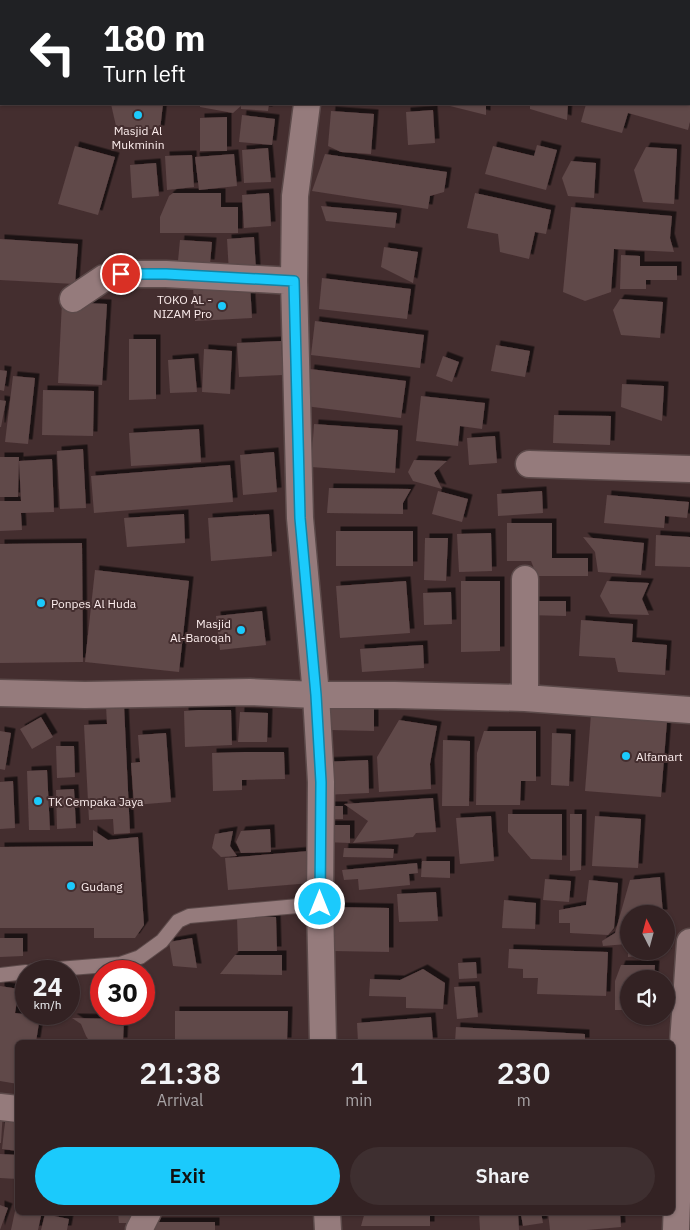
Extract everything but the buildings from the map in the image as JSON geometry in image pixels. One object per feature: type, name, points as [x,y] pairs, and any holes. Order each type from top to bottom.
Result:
[{"type":"street","points":[[307,105],[295,196],[294,281],[300,518],[316,695],[321,782],[320,904],[323,1040]]},
{"type":"street","points":[[74,299],[104,278],[121,274],[166,274],[294,281]]},
{"type":"street","points":[[529,464],[690,468]]},
{"type":"street","points":[[525,579],[525,698]]},
{"type":"street","points":[[0,693],[85,695],[250,692],[316,695],[525,698],[690,710]]},
{"type":"street","points":[[676,1230],[686,1059],[690,942]]},
{"type":"street","points":[[0,1107],[15,1109]]},
{"type":"street","points":[[139,1230],[146,1215]]},
{"type":"street","points":[[327,1215],[328,1230]]},
{"type":"lane","points":[[80,967],[120,964],[140,957],[162,941],[178,921],[189,916],[320,904]]},
{"type":"lane","points":[[0,975],[15,973]]},
{"type":"place","name":"Masjid Al Mukminin","points":[[138,115]]},
{"type":"place","name":"TOKO AL - NIZAM Pro","points":[[222,306]]},
{"type":"place","name":"Ponpes Al Huda","points":[[41,603]]},
{"type":"place","name":"Masjid Al-Baroqah","points":[[241,630]]},
{"type":"place","name":"Alfamart","points":[[626,756]]},
{"type":"place","name":"TK Cempaka Jaya","points":[[38,801]]},
{"type":"place","name":"Gudang","points":[[71,886]]},
{"type":"route","points":[[121,274],[166,274],[294,281],[300,518],[316,695],[321,782],[320,904]]}]
